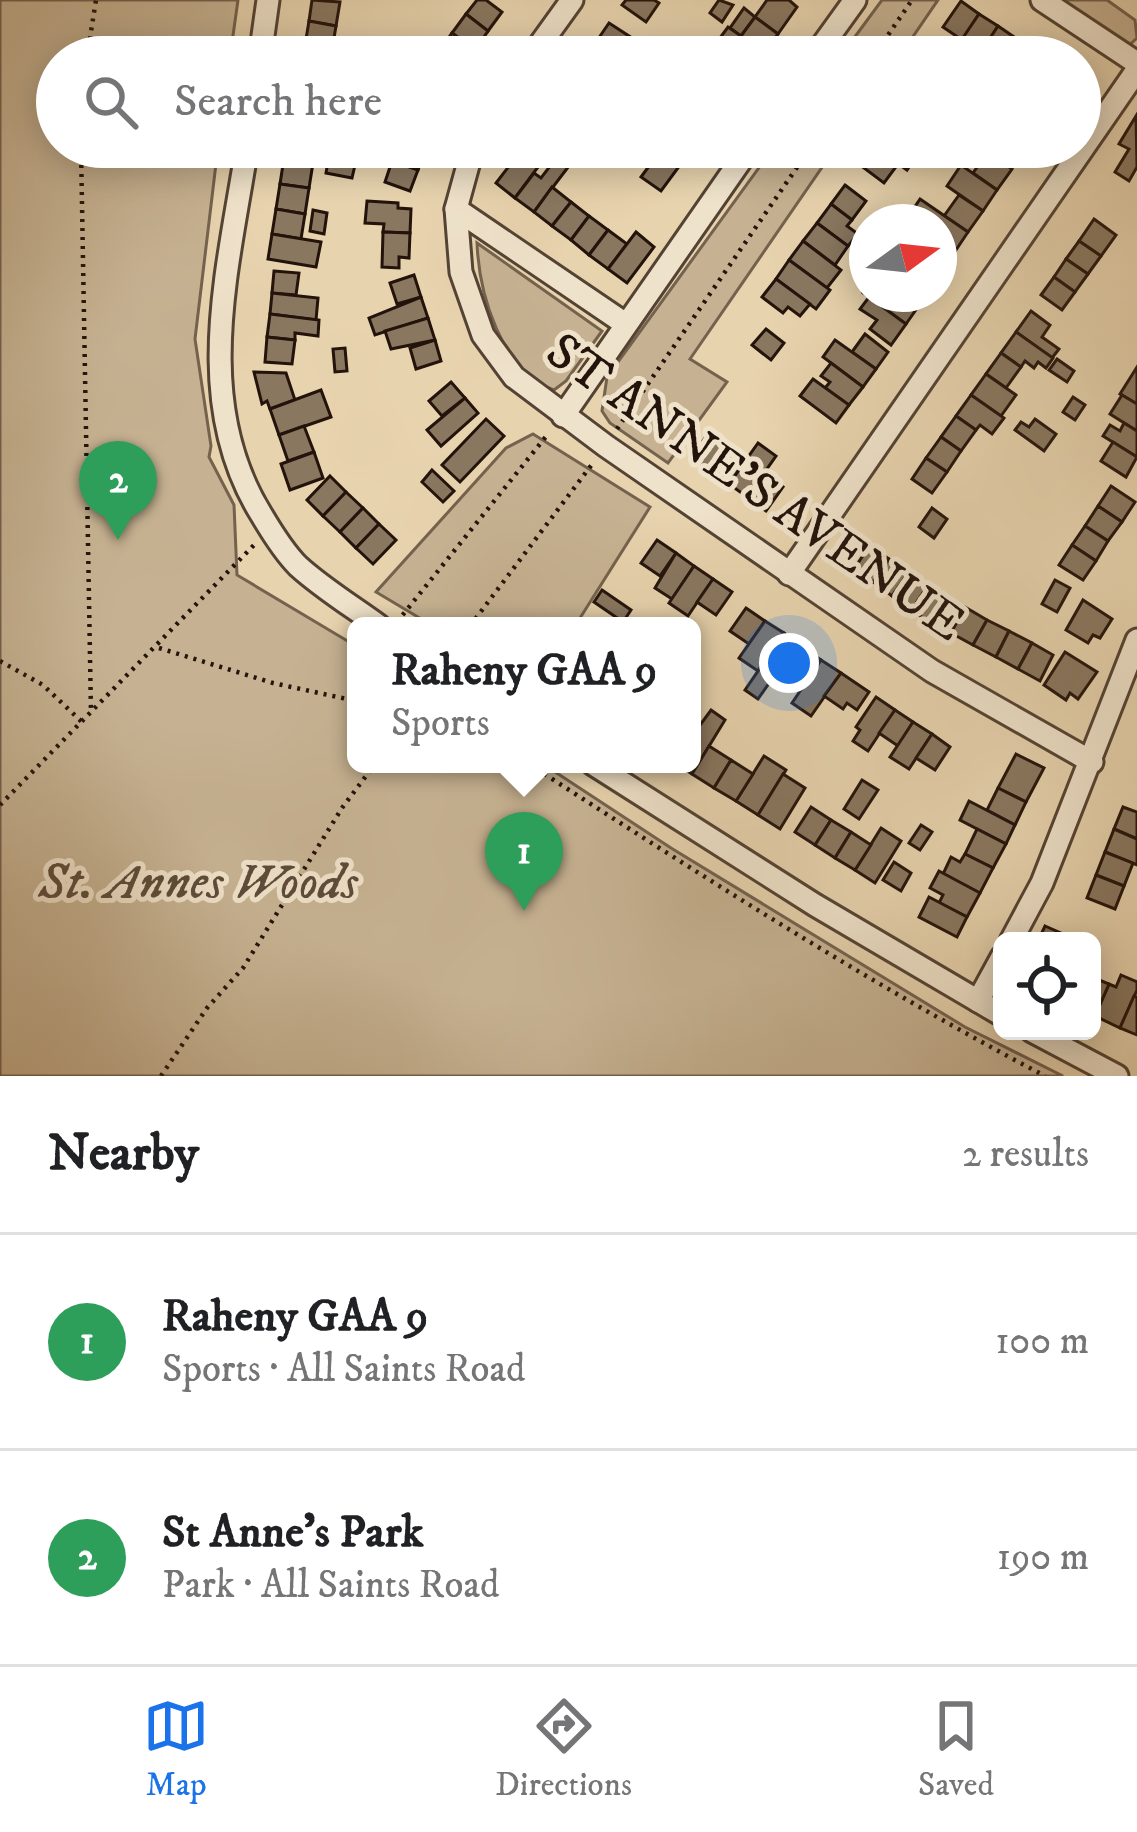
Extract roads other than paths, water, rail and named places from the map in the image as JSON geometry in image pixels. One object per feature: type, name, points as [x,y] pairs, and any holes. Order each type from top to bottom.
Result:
[{"type":"street","points":[[263,36],[268,0]]},
{"type":"street","points":[[546,36],[572,0]]},
{"type":"street","points":[[829,36],[855,0]]},
{"type":"street","points":[[1042,0],[1094,36]]},
{"type":"street","points":[[1101,41],[1137,66],[1101,119]]},
{"type":"street","points":[[244,168],[219,361],[220,408],[227,442],[245,488],[297,565],[367,617]]},
{"type":"street","name":"ST ANNE'S AVENUE","points":[[467,168],[456,209],[461,272],[483,335],[514,377],[563,416],[932,671],[1092,762]]},
{"type":"street","points":[[563,416],[735,168]]},
{"type":"street","points":[[789,574],[1067,168]]},
{"type":"street","points":[[456,209],[624,323]]},
{"type":"street","points":[[1015,932],[1042,883],[1137,640]]},
{"type":"street","points":[[607,773],[815,905],[993,1010]]},
{"type":"street","points":[[978,1001],[993,974]]},
{"type":"street","points":[[1049,1040],[1117,1076]]},
{"type":"place","name":"St Anne's Park","points":[[118,540]]},
{"type":"place","name":"Raheny GAA 9","points":[[524,911]]},
{"type":"park label","name":"St. Annes Woods","points":[[198,883]]}]
